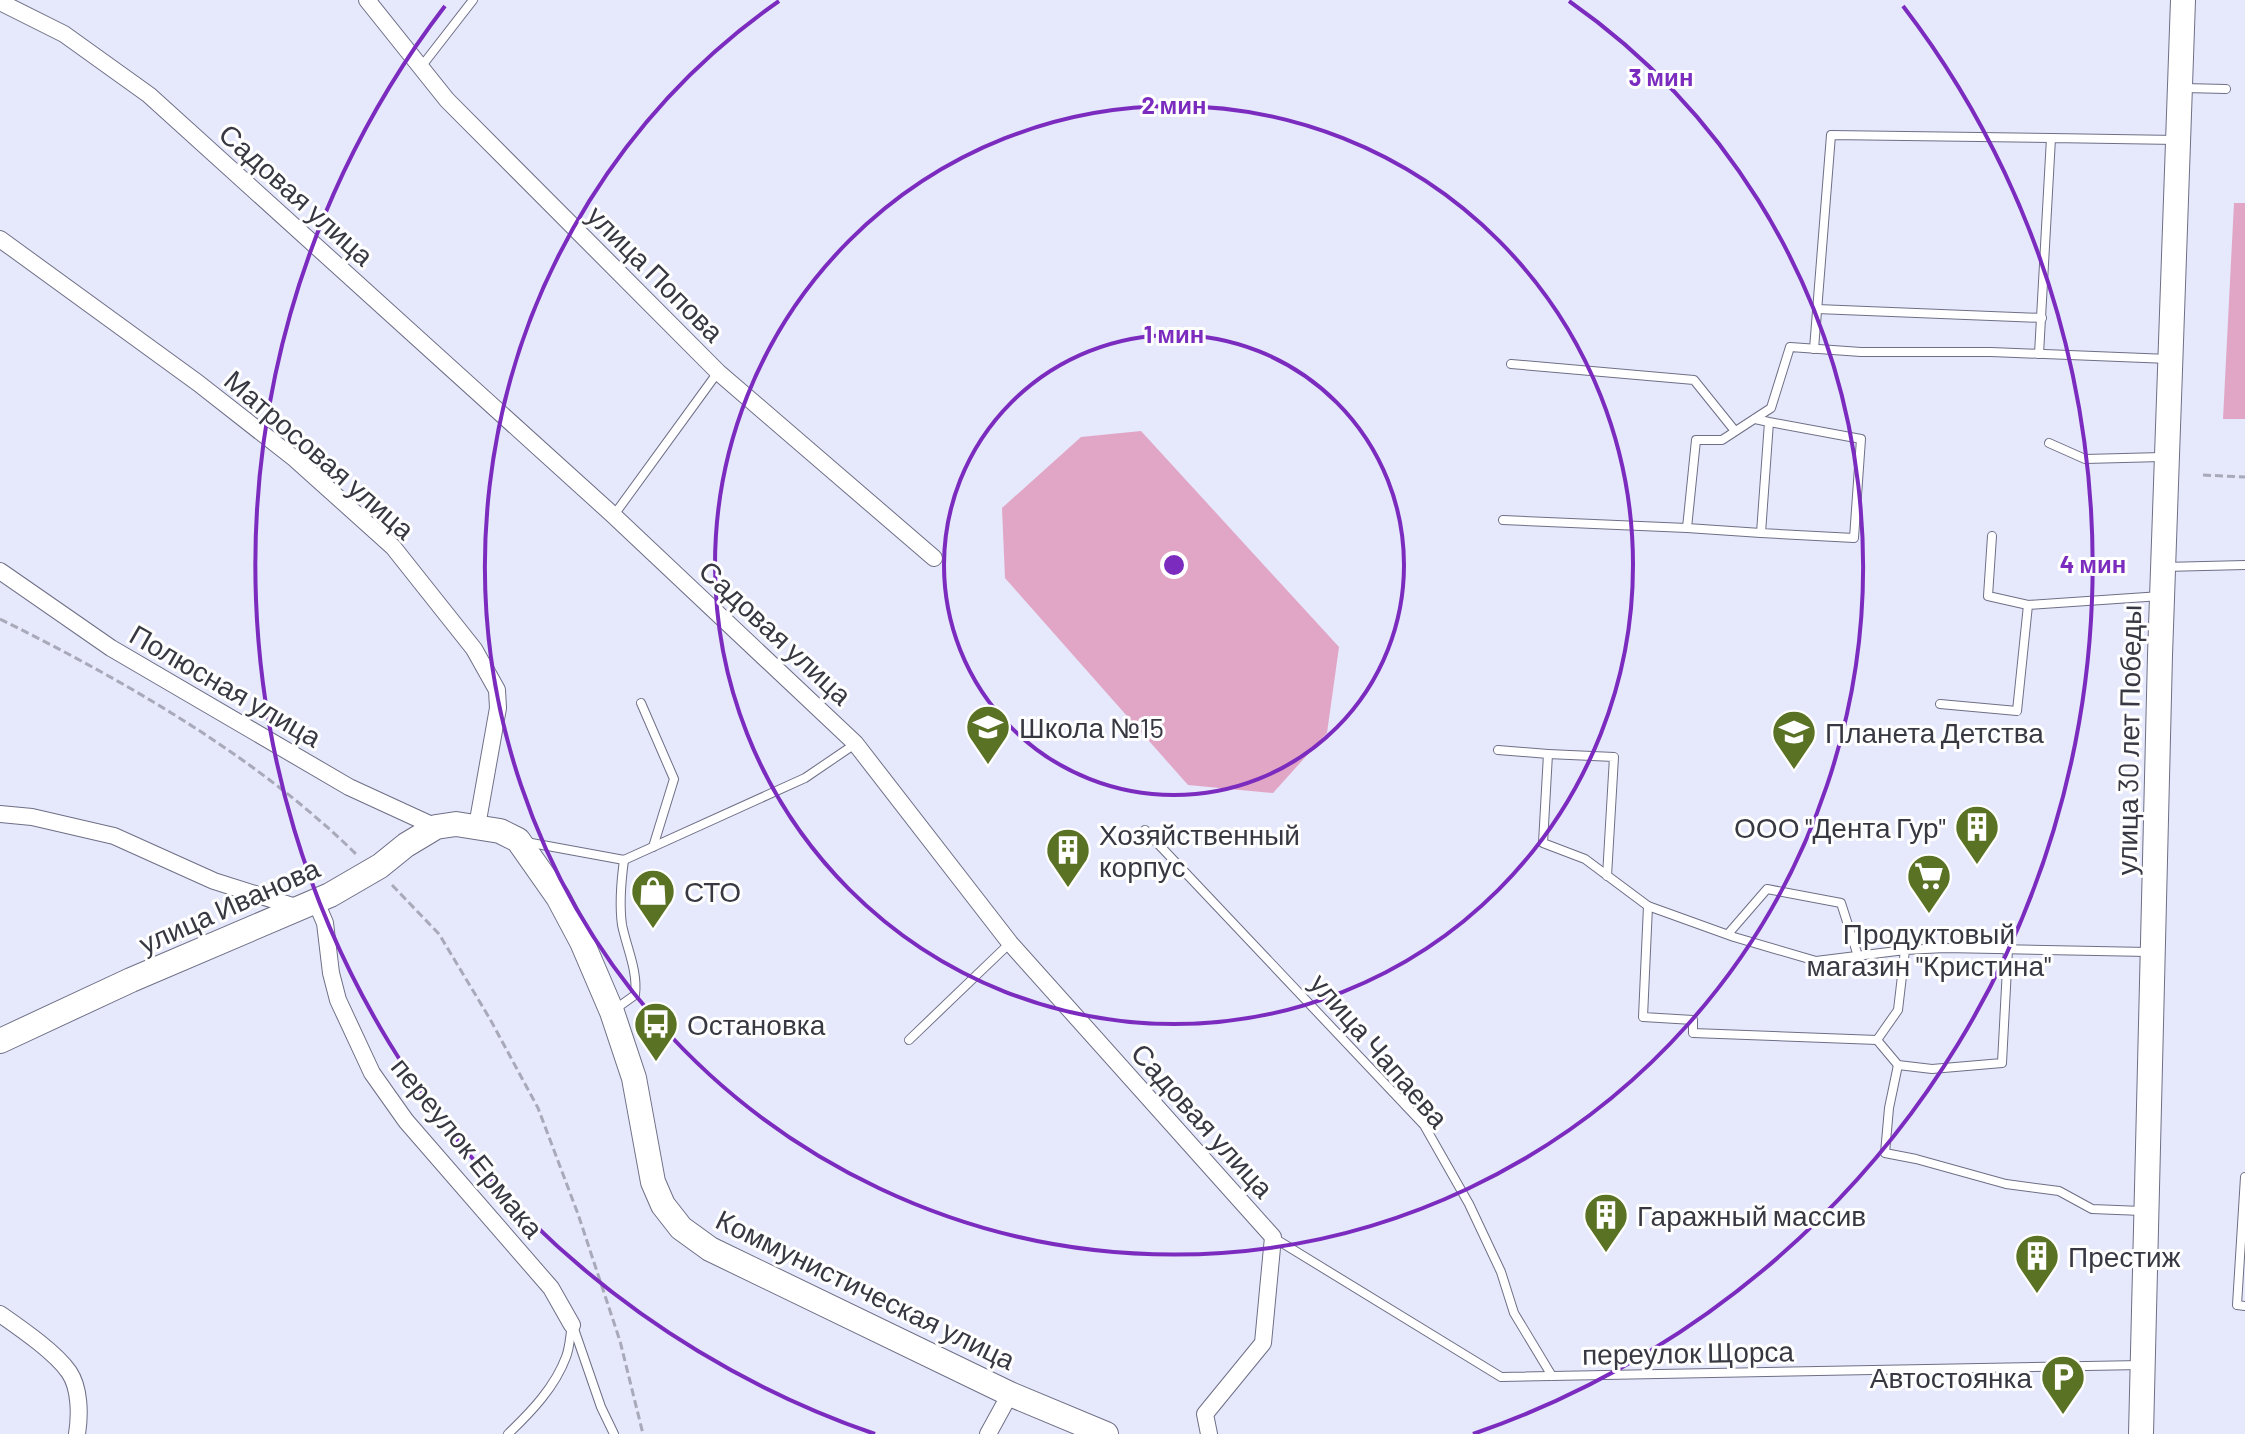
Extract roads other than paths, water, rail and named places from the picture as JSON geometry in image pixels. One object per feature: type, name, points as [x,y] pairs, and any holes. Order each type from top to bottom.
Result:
[{"type":"street","name":"улица Попова","points":[[367,0],[447,100],[718,372],[934,558]]},
{"type":"street","name":"улица 30 лет Победы","points":[[2141,1434],[2162,596],[2183,0]]},
{"type":"street","name":"Садовая улица","points":[[0,2],[64,34],[149,95],[613,515],[855,743],[1010,943],[1273,1237],[1263,1343],[1205,1414],[1209,1434]]},
{"type":"street","name":"Матросовая улица","points":[[0,239],[271,440],[393,547],[474,649],[497,690],[498,708],[477,826]]},
{"type":"street","name":"Полюсная улица","points":[[0,571],[111,648],[349,787],[436,827]]},
{"type":"street","points":[[0,814],[75,825],[114,836],[214,881],[308,905]]},
{"type":"street","points":[[436,827],[456,824],[477,826],[500,831],[518,840]]},
{"type":"street","name":"улица Иванова","points":[[0,1041],[131,980],[308,905],[374,870],[436,827]]},
{"type":"street","name":"Коммунистическая улица","points":[[518,840],[558,897],[582,942],[612,1012],[634,1078],[653,1182],[663,1205],[681,1228],[710,1249],[1010,1394],[1106,1434]]},
{"type":"street","name":"переулок Ермака","points":[[308,905],[325,923],[331,973],[338,1000],[372,1073],[406,1121],[551,1288],[572,1325]]},
{"type":"street","points":[[0,1314],[29,1334],[70,1372],[77,1393],[77,1434]]},
{"type":"street","points":[[988,1434],[1010,1394]]},
{"type":"lane","points":[[421,68],[473,0]]},
{"type":"lane","points":[[2180,88],[2226,89]]},
{"type":"lane","points":[[1814,349],[1831,135],[2178,140]]},
{"type":"lane","points":[[2039,354],[2051,138]]},
{"type":"lane","points":[[1817,309],[2042,318]]},
{"type":"lane","points":[[1687,528],[1696,440],[1722,440],[1771,408],[1790,347],[1861,352],[2170,359]]},
{"type":"lane","points":[[1511,364],[1694,380],[1735,431]]},
{"type":"lane","points":[[613,515],[718,372]]},
{"type":"lane","points":[[1503,520],[1854,538],[1861,439],[1754,419]]},
{"type":"lane","points":[[1761,533],[1769,422]]},
{"type":"lane","points":[[2049,443],[2085,459],[2167,457]]},
{"type":"lane","points":[[1992,536],[1988,596],[2028,605],[2162,596]]},
{"type":"lane","points":[[2163,567],[2245,565]]},
{"type":"lane","points":[[1940,704],[2017,711],[2028,605]]},
{"type":"lane","points":[[641,703],[674,779],[653,847]]},
{"type":"lane","points":[[518,840],[624,860],[805,778],[855,743]]},
{"type":"lane","points":[[1498,750],[1614,757],[1607,876]]},
{"type":"lane","points":[[1548,754],[1543,843],[1585,859],[1648,906],[1728,934],[1816,961],[1905,950],[2153,952]]},
{"type":"lane","name":"улица Чапаева","points":[[1145,830],[1424,1125],[1469,1204],[1501,1272],[1514,1313],[1552,1376]]},
{"type":"lane","points":[[612,1012],[635,995],[637,979],[622,923],[620,890],[624,860]]},
{"type":"lane","points":[[1728,934],[1767,889],[1841,903],[1858,956]]},
{"type":"lane","points":[[1648,906],[1643,1017],[1693,1020],[1693,1033],[1877,1040],[1898,1065],[1932,1069],[2002,1063],[2008,949]]},
{"type":"lane","points":[[909,1040],[1010,943]]},
{"type":"lane","points":[[1877,1040],[1898,1010],[1905,950]]},
{"type":"lane","points":[[1898,1065],[1889,1108],[1885,1153],[2006,1184],[2059,1191],[2092,1209],[2147,1211]]},
{"type":"lane","points":[[2245,1177],[2237,1305],[2245,1306]]},
{"type":"lane","name":"переулок Щорса","points":[[1273,1237],[1501,1377],[2143,1365]]},
{"type":"lane","points":[[508,1434],[529,1415],[550,1386],[566,1356],[572,1325]]},
{"type":"lane","points":[[572,1325],[601,1407],[614,1434]]},
{"type":"place","name":"Школа №15","points":[[988,766]]},
{"type":"place","name":"Планета Детства","points":[[1794,771]]},
{"type":"place","name":"ООО \"Дента Гур\"","points":[[1977,866]]},
{"type":"place","name":"Хозяйственный корпус","points":[[1068,889]]},
{"type":"place","name":"Продуктовый магазин \"Кристина\"","points":[[1929,915]]},
{"type":"place","name":"СТО","points":[[653,930]]},
{"type":"place","name":"Остановка","points":[[656,1063]]},
{"type":"place","name":"Гаражный массив","points":[[1606,1254]]},
{"type":"place","name":"Престиж","points":[[2037,1295]]},
{"type":"place","name":"Автостоянка","points":[[2063,1416]]}]
